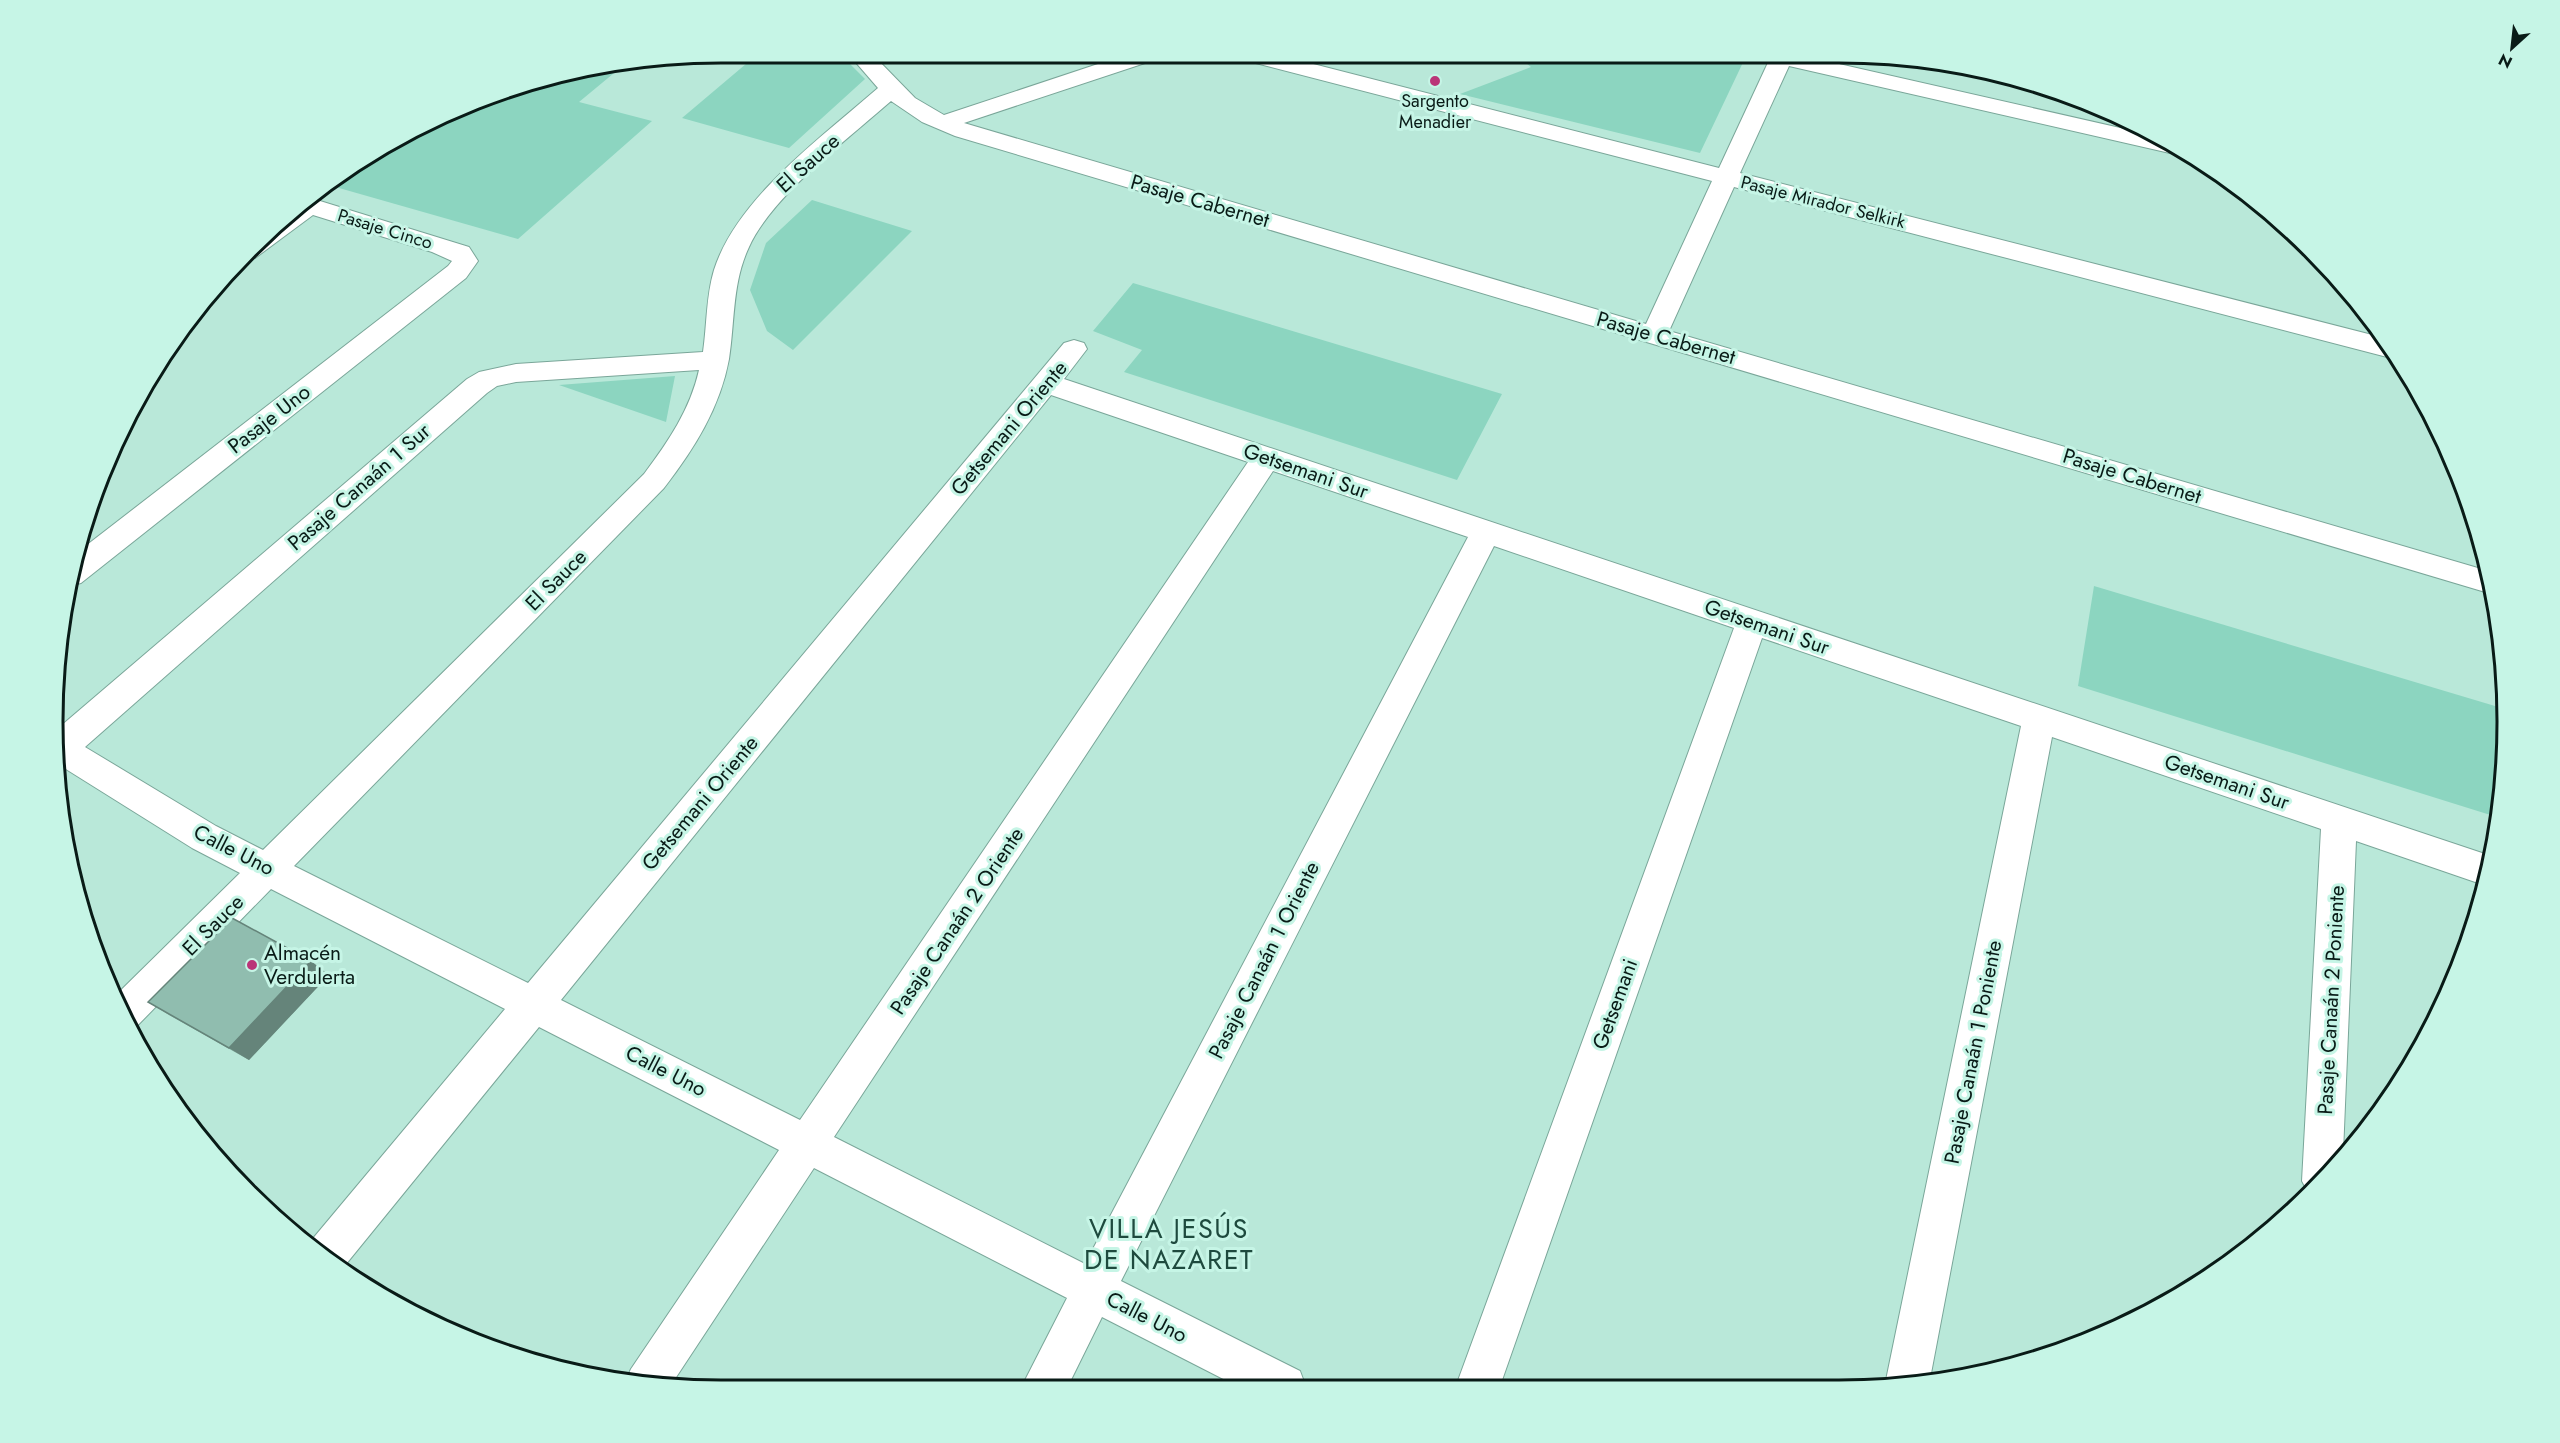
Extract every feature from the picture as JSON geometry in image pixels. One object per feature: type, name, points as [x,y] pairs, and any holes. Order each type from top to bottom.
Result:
[{"type":"street","name":"Pasaje Cabernet","points":[[868,63],[890,90],[911,107],[942,123],[978,136],[2481,580]]},
{"type":"street","points":[[942,123],[1122,63]]},
{"type":"street","name":"Pasaje Mirador Selkirk","points":[[1283,63],[2379,346]]},
{"type":"street","points":[[1654,335],[1780,63]]},
{"type":"street","points":[[1813,63],[2149,141]]},
{"type":"street","name":"El Sauce","points":[[129,1008],[654,481],[693,426],[708,391],[716,360],[724,283],[734,252],[750,221],[784,184],[890,90]]},
{"type":"street","name":"Pasaje Cinco","points":[[312,206],[441,246],[460,253],[465,261]]},
{"type":"street","name":"Pasaje Uno","points":[[82,566],[457,272],[465,261]]},
{"type":"street","name":"Getsemani Oriente","points":[[330,1251],[1074,349]]},
{"type":"street","name":"Pasaje Canaán 1 Sur","points":[[63,743],[477,386],[489,379],[516,373],[716,360]]},
{"type":"street","name":"Getsemani Sur","points":[[1046,383],[2480,868]]},
{"type":"street","name":"Pasaje Canaán 2 Oriente","points":[[651,1376],[1266,457]]},
{"type":"street","name":"Pasaje Canaán 1 Oriente","points":[[1047,1380],[1486,532]]},
{"type":"street","name":"Getsemani","points":[[1480,1380],[1752,622]]},
{"type":"street","name":"Pasaje Canaán 1 Poniente","points":[[1909,1376],[2039,719]]},
{"type":"street","name":"Calle Uno","points":[[64,754],[190,828],[1270,1380]]},
{"type":"street","name":"Pasaje Canaán 2 Poniente","points":[[2323,1168],[2339,820]]},
{"type":"green space","points":[[747,63],[849,63],[865,79],[789,148],[682,118]]},
{"type":"green space","points":[[1526,63],[1743,63],[1700,153],[1460,94],[1531,67]]},
{"type":"green space","points":[[615,72],[579,102],[652,121],[518,239],[337,187],[392,151],[470,113],[551,85]]},
{"type":"green space","points":[[812,200],[912,231],[793,350],[767,331],[750,290],[766,243]]},
{"type":"green space","points":[[1133,283],[1502,394],[1457,480],[1124,372],[1142,350],[1093,331]]},
{"type":"green space","points":[[675,376],[666,422],[559,385]]},
{"type":"green space","points":[[2094,586],[2497,707],[2496,765],[2490,815],[2078,686]]},
{"type":"building","points":[[232,918],[311,961],[229,1048],[148,1002]]},
{"type":"place","name":"Sargento Menadier","points":[[1435,81]]},
{"type":"place","name":"Almacén Verdulerta","points":[[252,965]]},
{"type":"district","name":"VILLA JESÚS DE NAZARET","points":[[1169,1244]]}]
